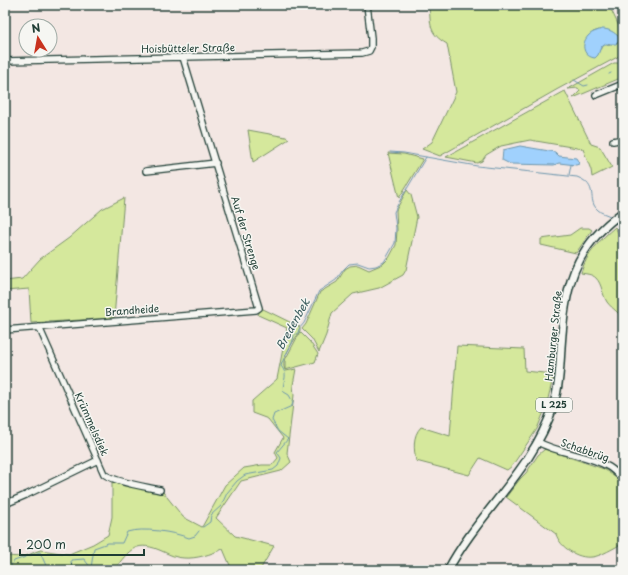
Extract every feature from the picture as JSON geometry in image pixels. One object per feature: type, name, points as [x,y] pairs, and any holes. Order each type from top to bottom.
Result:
[{"type":"main road","name":"Hamburger Straße","points":[[448,570],[472,533],[538,442],[549,418],[557,392],[560,373],[564,310],[574,271],[584,253],[597,235],[623,212]]},
{"type":"street","name":"Hoisbütteler Straße","points":[[5,61],[362,53],[367,52],[370,49],[371,38],[366,5]]},
{"type":"street","name":"Auf der Strenge","points":[[183,57],[259,308]]},
{"type":"street","points":[[596,95],[623,84]]},
{"type":"street","points":[[613,141],[623,139]]},
{"type":"street","points":[[146,171],[216,163]]},
{"type":"street","name":"Brandheide","points":[[5,330],[256,310],[259,308]]},
{"type":"street","name":"Krümmelsdiek","points":[[39,327],[104,474],[107,477],[160,490]]},
{"type":"street","name":"Schabbrüg","points":[[538,442],[547,447],[603,464],[623,479]]},
{"type":"street","points":[[5,504],[98,460]]},
{"type":"green space","points":[[429,5],[609,5],[623,35],[623,54],[440,156],[422,149],[432,142],[456,92],[447,44],[433,32]],"holes":[[[602,29],[611,45],[604,46],[599,51],[593,32]]]},
{"type":"green space","points":[[614,63],[619,63],[623,66],[623,77],[573,98],[580,91],[578,88],[568,89]]},
{"type":"green space","points":[[565,91],[591,144],[600,147],[612,167],[592,177],[583,149],[530,140],[501,146],[486,155],[482,161],[477,163],[446,157]]},
{"type":"green space","points":[[248,130],[286,137],[289,139],[253,162]]},
{"type":"green space","points":[[388,153],[404,154],[423,159],[399,198]]},
{"type":"green space","points":[[407,190],[411,195],[417,217],[406,270],[403,275],[379,288],[353,294],[332,313],[326,335],[319,352],[312,339],[302,329],[306,324],[320,292],[337,282],[345,269],[350,266],[358,265],[369,270],[383,264],[389,258],[396,245],[396,210]]},
{"type":"green space","points":[[124,198],[114,318],[31,323],[29,289],[5,291],[5,281],[22,279],[40,259],[69,238],[102,209]]},
{"type":"green space","points":[[615,227],[623,242],[623,321],[620,315],[607,302],[600,283],[596,278],[591,275],[581,273],[590,253]]},
{"type":"green space","points":[[580,228],[589,228],[592,230],[576,253],[541,245],[541,239],[570,235]]},
{"type":"green space","points":[[261,308],[300,327],[300,331],[288,351],[284,362],[286,371],[296,369],[293,385],[294,395],[287,453],[291,462],[281,471],[241,481],[216,518],[235,536],[274,546],[260,570],[232,570],[223,549],[199,557],[184,558],[147,546],[140,546],[129,552],[114,570],[5,570],[5,556],[23,557],[40,550],[69,554],[93,544],[108,535],[112,517],[112,482],[115,480],[163,492],[183,517],[202,527],[225,485],[244,468],[272,465],[278,458],[275,452],[283,438],[268,419],[252,413],[252,401],[277,379],[287,328],[258,315]]},
{"type":"green space","points":[[300,332],[310,342],[318,354],[315,362],[285,370],[285,360]]},
{"type":"green space","points":[[457,346],[524,349],[525,371],[554,374],[546,407],[537,429],[512,466],[507,470],[480,458],[469,475],[416,461],[414,448],[415,439],[421,427],[450,436]]},
{"type":"green space","points":[[545,449],[604,469],[623,483],[623,543],[608,552],[595,557],[586,557],[575,554],[565,548],[556,534],[506,497],[526,473],[538,455]]},
{"type":"water","points":[[602,29],[609,30],[615,34],[619,37],[619,41],[616,44],[606,44],[601,47],[595,58],[591,57],[584,50],[584,43],[588,36]]},
{"type":"water","points":[[520,146],[555,152],[559,156],[576,158],[579,164],[510,164],[502,160],[503,150]]},
{"type":"waterway","points":[[574,80],[584,86],[588,85]]},
{"type":"waterway","points":[[390,152],[426,157]]},
{"type":"waterway","name":"Bredenbek","points":[[399,202],[426,157],[477,166],[577,177],[584,181],[591,189],[593,202],[598,210],[610,216]]},
{"type":"waterway","points":[[569,175],[571,165]]},
{"type":"waterway","name":"Bredenbek","points":[[203,527],[210,522],[211,515],[221,506],[227,493],[237,481],[245,475],[273,470],[278,466],[281,458],[277,452],[288,439],[278,431],[272,420],[274,414],[292,406],[293,402],[289,395],[284,392],[283,388],[285,373],[281,366],[292,343],[294,335],[298,333],[299,329],[304,323],[319,291],[336,280],[349,264],[358,263],[369,267],[376,266],[384,262],[395,243],[396,228],[394,212],[398,204]]},
{"type":"waterway","name":"Bredenbek","points":[[615,223],[623,226]]},
{"type":"waterway","name":"Bredenbek","points":[[72,570],[71,560],[84,559],[91,568],[94,548],[108,543],[122,543],[127,532],[150,530],[189,538],[195,536],[199,531]]},
{"type":"waterway","name":"Bredenbek","points":[[8,570],[14,561],[40,552],[47,568],[51,570]]}]
